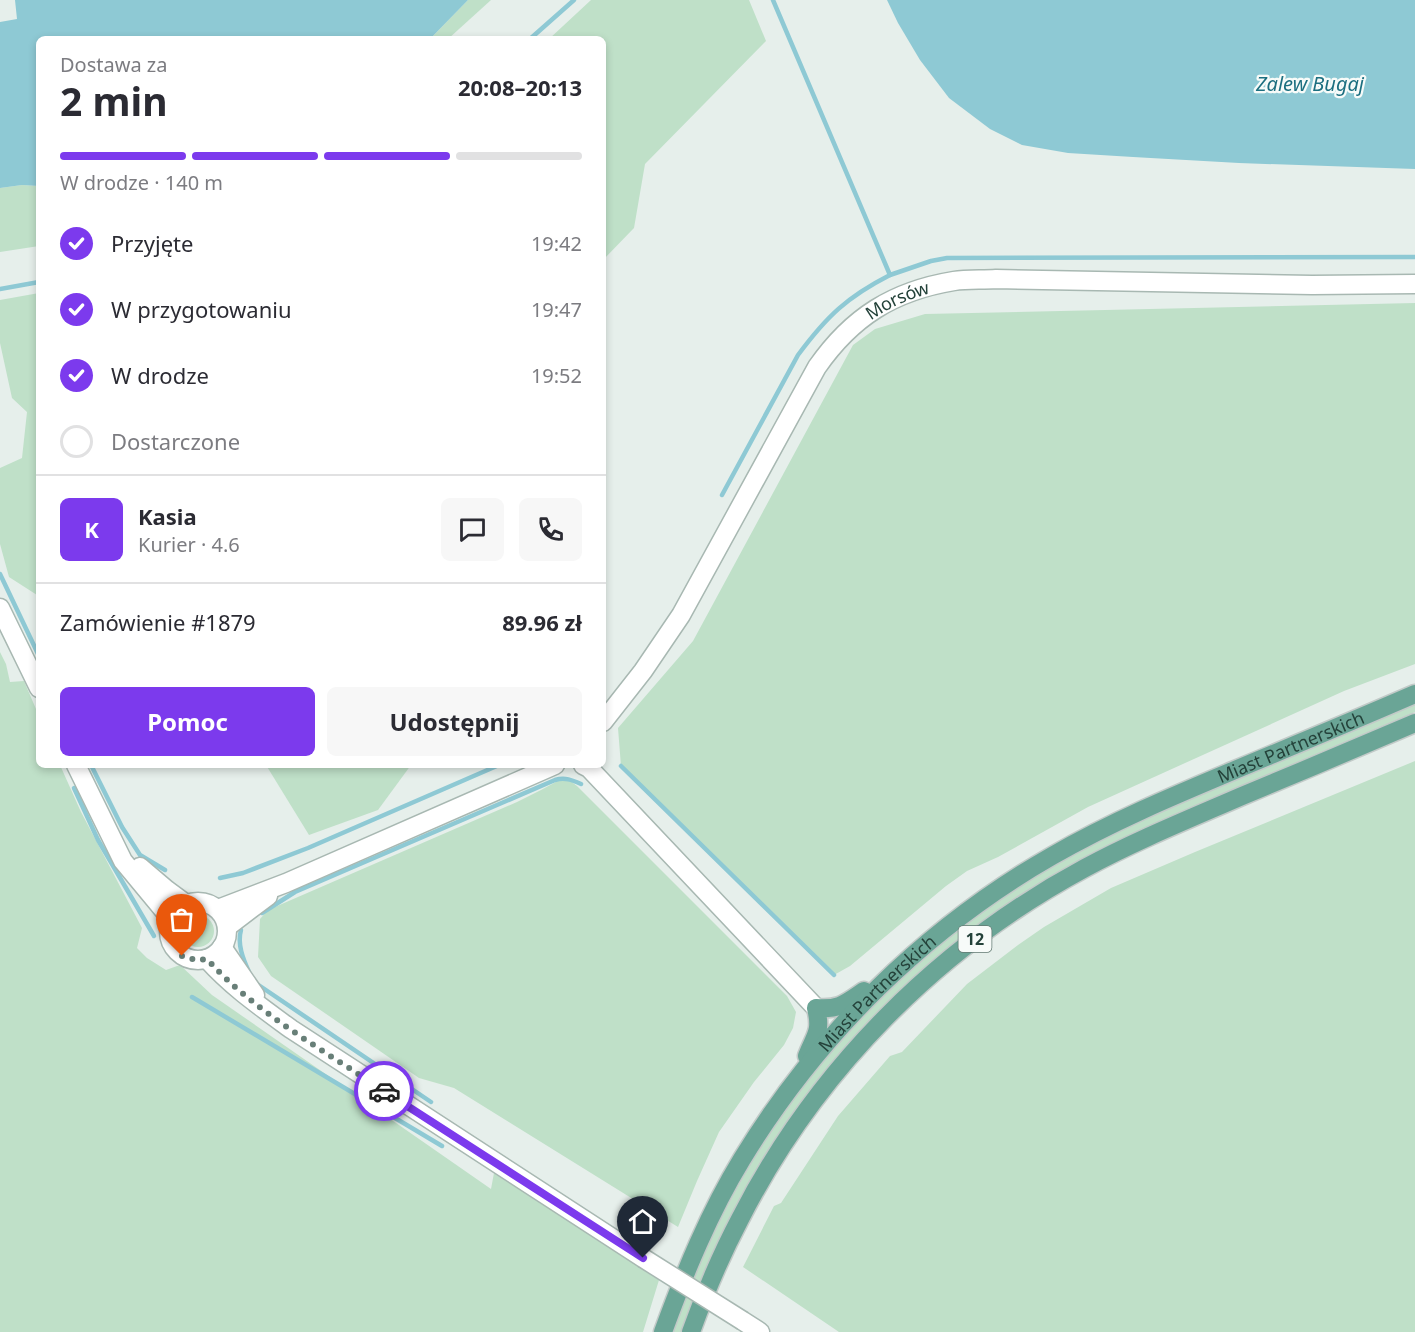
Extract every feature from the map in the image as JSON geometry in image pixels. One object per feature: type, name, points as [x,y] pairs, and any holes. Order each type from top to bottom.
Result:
[{"type":"main road","name":"Miast Partnerskich","points":[[663,1332],[699,1240],[742,1159],[766,1122],[802,1072],[846,1020],[911,957],[962,915],[1006,884],[1063,850],[1191,789],[1415,694]]},
{"type":"main road","name":"Miast Partnerskich","points":[[691,1332],[740,1218],[786,1140],[849,1058],[930,975],[1019,907],[1093,864],[1200,814],[1415,723]]},
{"type":"main road","points":[[802,1072],[818,1031],[816,1008],[836,1008],[888,978]]},
{"type":"street","name":"Morsów","points":[[606,718],[643,671],[681,615],[817,367],[842,335],[877,308],[895,298],[912,290],[956,280],[986,279],[1300,285],[1415,284]]},
{"type":"street","points":[[0,608],[36,682]]},
{"type":"street","points":[[77,768],[127,867],[171,919]]},
{"type":"street","points":[[218,909],[286,883],[548,768]]},
{"type":"street","points":[[587,768],[816,1008]]},
{"type":"street","points":[[112,838],[150,877],[186,904]]},
{"type":"street","points":[[227,927],[286,883]]},
{"type":"street","points":[[194,902],[203,902],[218,909],[227,927],[226,940],[222,947],[207,959],[190,959],[182,956],[171,943],[169,935],[171,919],[175,913],[186,904],[194,902]]},
{"type":"street","points":[[222,947],[269,1013]]},
{"type":"street","points":[[207,959],[232,984],[291,1029],[760,1332]]},
{"type":"green space","points":[[468,0],[491,0],[451,36],[433,36]]},
{"type":"green space","points":[[591,0],[749,0],[766,41],[645,164],[634,228],[606,257],[606,36],[552,36]]},
{"type":"green space","points":[[36,186],[36,246],[0,252],[0,188]]},
{"type":"green space","points":[[36,294],[36,594],[9,577],[0,544],[0,468],[22,458],[27,412],[12,398],[0,343],[0,300]]},
{"type":"green space","points":[[1415,303],[1415,664],[1344,691],[1088,807],[998,857],[967,871],[850,966],[834,975],[621,766],[618,728],[693,641],[853,345],[875,329],[925,314]]},
{"type":"green space","points":[[0,652],[6,664],[10,682],[24,681],[36,709],[36,768],[61,768],[81,812],[142,928],[137,948],[147,958],[166,970],[180,965],[212,995],[491,1189],[494,1173],[659,1280],[643,1332],[0,1332]]},
{"type":"green space","points":[[1415,703],[1415,712],[1120,839],[1084,857],[996,912],[930,964],[869,1022],[841,1053],[785,1125],[720,1239],[681,1332],[673,1332],[715,1230],[769,1134],[837,1042],[938,947],[1007,894],[1083,849],[1168,809]]},
{"type":"green space","points":[[1415,761],[1415,1332],[839,1332],[743,1267],[774,1206],[781,1203],[838,1116],[890,1056],[902,1052],[967,984],[1018,945],[1111,888]]},
{"type":"green space","points":[[268,768],[409,768],[378,810],[309,835]]},
{"type":"green space","points":[[565,777],[577,786],[787,996],[796,1012],[793,1028],[784,1045],[754,1082],[719,1132],[678,1227],[454,1088],[419,1078],[271,976],[258,957],[260,919],[268,910],[517,802]]},
{"type":"green space","points":[[198,915],[209,920],[214,931],[209,942],[198,947],[187,942],[182,931],[187,920]]},
{"type":"water","points":[[15,0],[468,0],[433,36],[36,36],[36,186],[0,188],[0,22],[17,19]]},
{"type":"water","name":"Zalew Bugaj","points":[[887,0],[1415,0],[1415,169],[1133,157],[1068,153],[1022,145],[990,129],[949,98],[920,60]]},
{"type":"waterway","points":[[533,36],[574,0]]},
{"type":"waterway","points":[[773,0],[890,275],[947,258],[1415,257]]},
{"type":"waterway","points":[[722,495],[798,355],[839,309],[862,291],[890,275]]},
{"type":"waterway","points":[[0,289],[36,283]]},
{"type":"waterway","points":[[0,574],[36,650]]},
{"type":"waterway","points":[[621,766],[834,975]]},
{"type":"waterway","points":[[92,768],[122,827],[140,855],[165,870]]},
{"type":"waterway","points":[[220,878],[243,873],[308,848],[492,768]]},
{"type":"waterway","points":[[262,913],[295,892],[555,780],[565,779],[581,784]]},
{"type":"waterway","points":[[74,788],[98,840],[154,936]]},
{"type":"waterway","points":[[241,930],[240,946],[249,972]]},
{"type":"waterway","points":[[257,984],[431,1102]]},
{"type":"waterway","points":[[192,997],[442,1146]]},
{"type":"way so far","points":[[182,956],[190,959],[207,959],[246,996],[384,1091]]},
{"type":"route","points":[[384,1091],[643,1258]]}]
